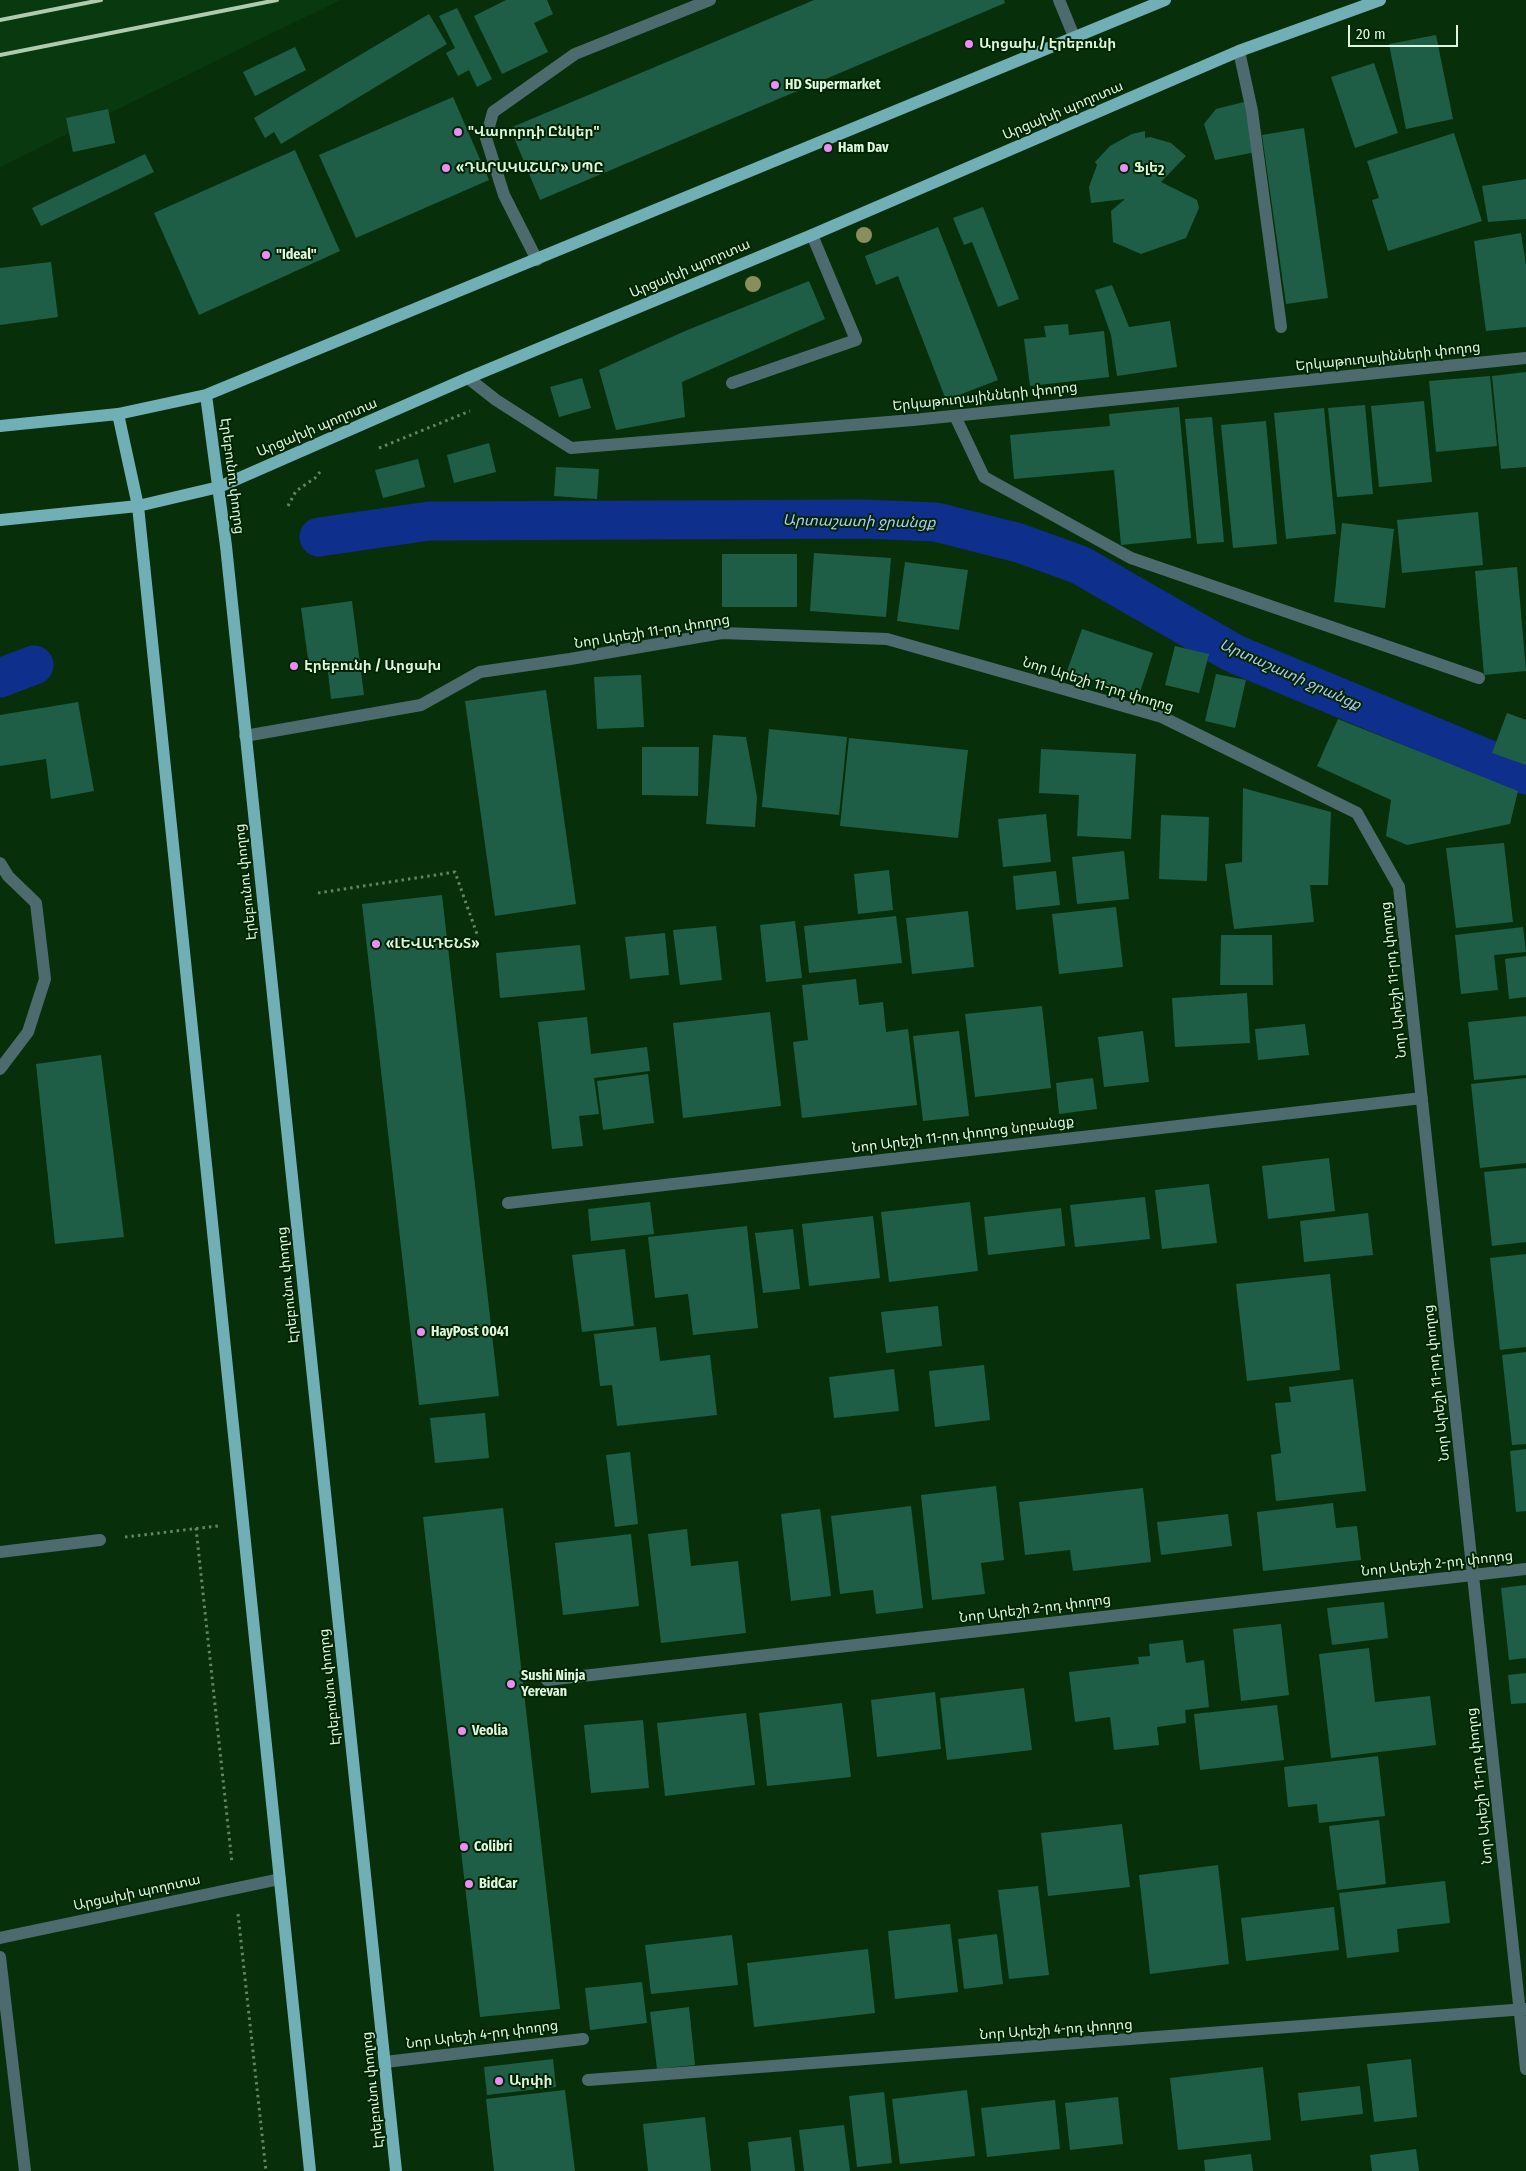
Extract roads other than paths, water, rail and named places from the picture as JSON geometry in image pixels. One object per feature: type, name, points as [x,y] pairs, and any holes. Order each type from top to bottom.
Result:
[{"type":"main road","points":[[0,426],[118,414],[206,395],[1075,39],[1165,0]]},
{"type":"main road","name":"Արցախի պողոտա","points":[[0,520],[138,506],[219,487],[468,378],[812,235],[1239,51],[1364,3],[1380,0]]},
{"type":"main road","name":"Էրեբունու փողոց","points":[[206,395],[219,487],[396,2171]]},
{"type":"main road","points":[[118,414],[138,506],[310,2171]]},
{"type":"street","points":[[537,260],[504,195],[486,138],[493,112],[575,54],[710,0]]},
{"type":"street","points":[[1059,0],[1075,39]]},
{"type":"street","points":[[1239,51],[1252,111],[1281,327]]},
{"type":"street","points":[[732,383],[856,340],[812,235]]},
{"type":"street","name":"Երկաթուղայինների փողոց","points":[[468,378],[496,400],[571,448],[955,416],[1526,358]]},
{"type":"street","points":[[955,416],[984,477],[1131,558],[1478,678]]},
{"type":"street","name":"Նոր Արեշի 11-րդ փողոց","points":[[245,736],[421,705],[480,672],[722,633],[887,639],[1162,717],[1357,813],[1399,887],[1473,1574],[1523,2010],[1526,2069]]},
{"type":"street","points":[[0,863],[8,876],[36,903],[45,979],[28,1032],[0,1069]]},
{"type":"street","name":"Նոր Արեշի 11-րդ փողոց նրբանցք","points":[[508,1203],[1422,1098]]},
{"type":"street","points":[[0,1552],[100,1540]]},
{"type":"street","name":"Նոր Արեշի 2-րդ փողոց","points":[[547,1680],[1526,1569]]},
{"type":"street","name":"Արցախի պողոտա","points":[[0,1938],[280,1879]]},
{"type":"street","points":[[0,1957],[25,2171]]},
{"type":"street","name":"Նոր Արեշի 4-րդ փողոց","points":[[588,2080],[1523,2010]]},
{"type":"street","name":"Նոր Արեշի 4-րդ փողոց","points":[[385,2062],[583,2039]]},
{"type":"waterway","name":"Արտաշատի ջրանցք","points":[[319,537],[429,521],[864,519],[936,522],[1019,543],[1080,565],[1235,654],[1526,775]]},
{"type":"waterway","name":"Արտաշատի ջրանցք","points":[[0,678],[34,665]]},
{"type":"railway","points":[[0,20],[101,0]]},
{"type":"railway","points":[[0,55],[277,0]]},
{"type":"place","name":"Արցախ / Էրեբունի","points":[[969,44]]},
{"type":"place","name":"HD Supermarket","points":[[775,85]]},
{"type":"place","name":"\"Վարորդի Ընկեր\"","points":[[458,132]]},
{"type":"place","name":"Ham Dav","points":[[828,148]]},
{"type":"place","name":"«ԴԱՐԱԿԱՇԱՐ» ՍՊԸ","points":[[446,168]]},
{"type":"place","name":"Ֆլեշ","points":[[1124,168]]},
{"type":"place","name":"\"Ideal\"","points":[[266,255]]},
{"type":"place","name":"Էրեբունի / Արցախ","points":[[294,666]]},
{"type":"place","name":"«ԼԵՎԱԴԵՆՏ»","points":[[376,944]]},
{"type":"place","name":"HayPost 0041","points":[[421,1332]]},
{"type":"place","name":"Sushi Ninja Yerevan","points":[[511,1684]]},
{"type":"place","name":"Veolia","points":[[462,1731]]},
{"type":"place","name":"Colibri","points":[[464,1847]]},
{"type":"place","name":"BidCar","points":[[469,1884]]},
{"type":"place","name":"Արփի","points":[[499,2081]]}]
